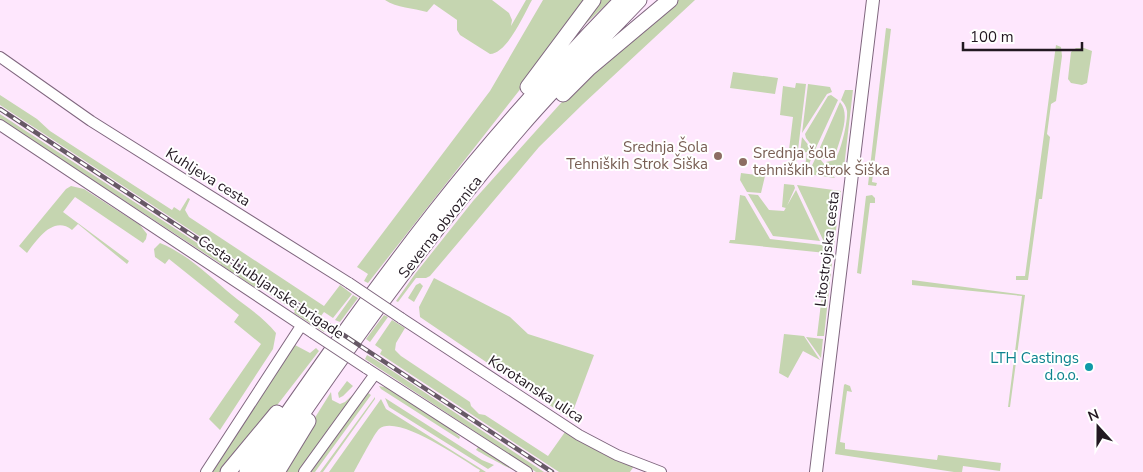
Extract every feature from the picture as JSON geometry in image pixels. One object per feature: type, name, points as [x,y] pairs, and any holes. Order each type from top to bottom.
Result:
[{"type":"highway","points":[[484,161],[512,109],[593,0]]},
{"type":"highway","name":"Severna obvoznica","points":[[484,161],[550,75],[622,0]]},
{"type":"highway","name":"Severna obvoznica","points":[[262,472],[380,284],[436,211],[639,0]]},
{"type":"highway","points":[[484,161],[529,129],[590,68],[670,0]]},
{"type":"highway","points":[[228,472],[304,379],[328,367]]},
{"type":"highway","points":[[278,472],[325,394],[328,367]]},
{"type":"highway","name":"Severna obvoznica","points":[[247,472],[328,367]]},
{"type":"main road","name":"Litostrojska cesta","points":[[816,472],[873,0]]},
{"type":"main road","name":"Litostrojska cesta","points":[[824,472],[880,0]]},
{"type":"street","name":"Kuhljeva cesta","points":[[0,58],[92,121],[349,283],[401,318]]},
{"type":"street","name":"Cesta Ljubljanske brigade","points":[[0,125],[301,326],[527,472]]},
{"type":"street","name":"Korotanska ulica","points":[[401,318],[579,435],[617,455],[662,472]]},
{"type":"street","points":[[206,472],[301,326]]},
{"type":"street","points":[[304,472],[375,374]]},
{"type":"green space","points":[[385,0],[492,0],[509,13],[512,20],[511,26],[526,0],[532,0],[509,41],[503,48],[490,54],[460,35],[457,30],[457,20],[434,4],[427,12],[400,6]]},
{"type":"green space","points":[[543,0],[588,0],[562,36],[368,283],[364,281],[368,274],[357,267],[490,91]]},
{"type":"green space","points":[[598,0],[611,0],[577,32]]},
{"type":"green space","points":[[675,0],[695,0],[539,147],[430,276],[416,278],[398,302],[396,301],[473,201],[578,84]]},
{"type":"green space","points":[[886,28],[891,29],[872,182],[877,183],[876,186],[868,185]]},
{"type":"green space","points":[[1056,45],[1061,47],[1062,56],[1056,101],[1051,104],[1047,134],[1050,137],[1042,199],[1039,199],[1028,280],[1016,280],[1016,276],[1025,276]]},
{"type":"green space","points":[[1076,48],[1092,51],[1087,83],[1082,85],[1071,83],[1068,79],[1071,52]]},
{"type":"green space","points":[[733,72],[778,78],[775,94],[730,88]]},
{"type":"green space","points":[[796,83],[806,84],[798,150],[791,148],[790,157],[797,159],[797,161],[788,158],[793,117],[780,115],[783,86],[795,88]]},
{"type":"green space","points":[[808,84],[830,87],[832,92],[827,94],[802,133]]},
{"type":"green space","points":[[845,90],[853,90],[843,176],[836,174],[826,162],[835,160],[844,136],[847,111],[841,100]]},
{"type":"green space","points":[[0,95],[37,119],[50,131],[172,210],[174,207],[180,211],[188,198],[190,199],[185,210],[189,217],[324,306],[340,285],[352,294],[333,318],[324,312],[321,316],[0,105]]},
{"type":"green space","points":[[831,95],[838,100],[815,150],[805,134],[828,96]]},
{"type":"green space","points":[[840,102],[845,113],[842,134],[836,153],[832,158],[823,159],[818,152]]},
{"type":"green space","points":[[0,114],[327,328],[324,332],[294,313],[295,311],[257,286],[256,288],[0,119]]},
{"type":"green space","points":[[802,137],[814,152],[805,174],[800,173],[798,170],[805,167],[807,152],[800,153]]},
{"type":"green space","points":[[817,155],[835,178],[808,174]]},
{"type":"green space","points":[[741,173],[765,176],[761,193],[747,192],[740,180]]},
{"type":"green space","points":[[784,184],[794,185],[795,188],[786,208],[782,207]]},
{"type":"green space","points":[[797,185],[841,191],[840,202],[837,202],[835,221],[837,222],[833,255],[825,244]]},
{"type":"green space","points":[[71,186],[84,189],[140,225],[147,234],[143,243],[75,197],[63,212],[129,261],[127,264],[78,224],[72,230],[65,226],[58,225],[52,227],[41,236],[27,253],[19,246],[66,189]]},
{"type":"green space","points":[[796,190],[820,241],[773,236],[748,194],[758,195],[769,210],[784,211]]},
{"type":"green space","points":[[740,195],[745,196],[770,239],[822,245],[826,253],[729,243],[730,240],[735,240]]},
{"type":"green space","points":[[872,195],[875,198],[875,203],[870,203],[861,274],[857,273],[866,196]]},
{"type":"green space","points":[[160,243],[198,266],[261,318],[276,333],[273,349],[220,430],[209,419],[261,344],[234,322],[239,315],[169,259],[165,264],[155,257],[154,249]]},
{"type":"green space","points":[[826,262],[832,263],[824,336],[817,336]]},
{"type":"green space","points":[[434,278],[510,317],[528,334],[594,355],[570,419],[420,317],[419,307]]},
{"type":"green space","points":[[912,280],[1025,295],[1010,407],[1008,407],[1022,296],[912,285]]},
{"type":"green space","points":[[420,283],[423,286],[414,302],[408,298],[416,285]]},
{"type":"green space","points":[[353,295],[358,298],[340,322],[335,320]]},
{"type":"green space","points":[[384,315],[388,317],[370,342],[366,339]]},
{"type":"green space","points":[[392,320],[405,328],[396,343],[395,350],[401,356],[470,402],[471,406],[479,414],[485,415],[548,456],[565,432],[634,466],[630,472],[559,472],[380,354],[382,350],[375,345]]},
{"type":"green space","points":[[784,334],[804,336],[820,360],[803,351],[788,378],[779,373]]},
{"type":"green space","points":[[806,337],[823,339],[821,358]]},
{"type":"green space","points":[[295,345],[310,353],[316,348],[319,351],[223,472],[211,472]]},
{"type":"green space","points":[[367,355],[544,472],[536,472],[365,359]]},
{"type":"green space","points":[[347,381],[353,386],[339,398],[338,393]]},
{"type":"green space","points":[[845,384],[850,386],[852,392],[847,391],[840,442],[845,443],[845,449],[937,460],[938,455],[1001,463],[1000,471],[963,466],[962,472],[954,472],[835,454]]},
{"type":"green space","points":[[379,386],[389,388],[443,422],[460,437],[459,439],[381,389]]},
{"type":"green space","points":[[358,390],[298,472],[281,472],[331,392],[332,400],[340,404]]},
{"type":"green space","points":[[367,392],[371,395],[315,472],[308,472]]},
{"type":"green space","points":[[375,397],[323,472],[320,472]]},
{"type":"green space","points":[[385,398],[482,460],[494,465],[488,469],[389,407]]},
{"type":"green space","points":[[381,399],[386,409],[486,472],[479,472],[480,470],[460,457],[414,432],[400,427],[388,426],[379,429],[354,472],[329,472]]},
{"type":"green space","points":[[478,447],[486,450],[520,472],[476,450]]},
{"type":"railway","points":[[0,109],[552,472]]},
{"type":"place","name":"Srednja Šola Tehniških Strok Šiška","points":[[718,156]]},
{"type":"place","name":"Srednja šola tehniških strok Šiška","points":[[743,162]]},
{"type":"place","name":"LTH Castings d.o.o.","points":[[1089,367]]}]
